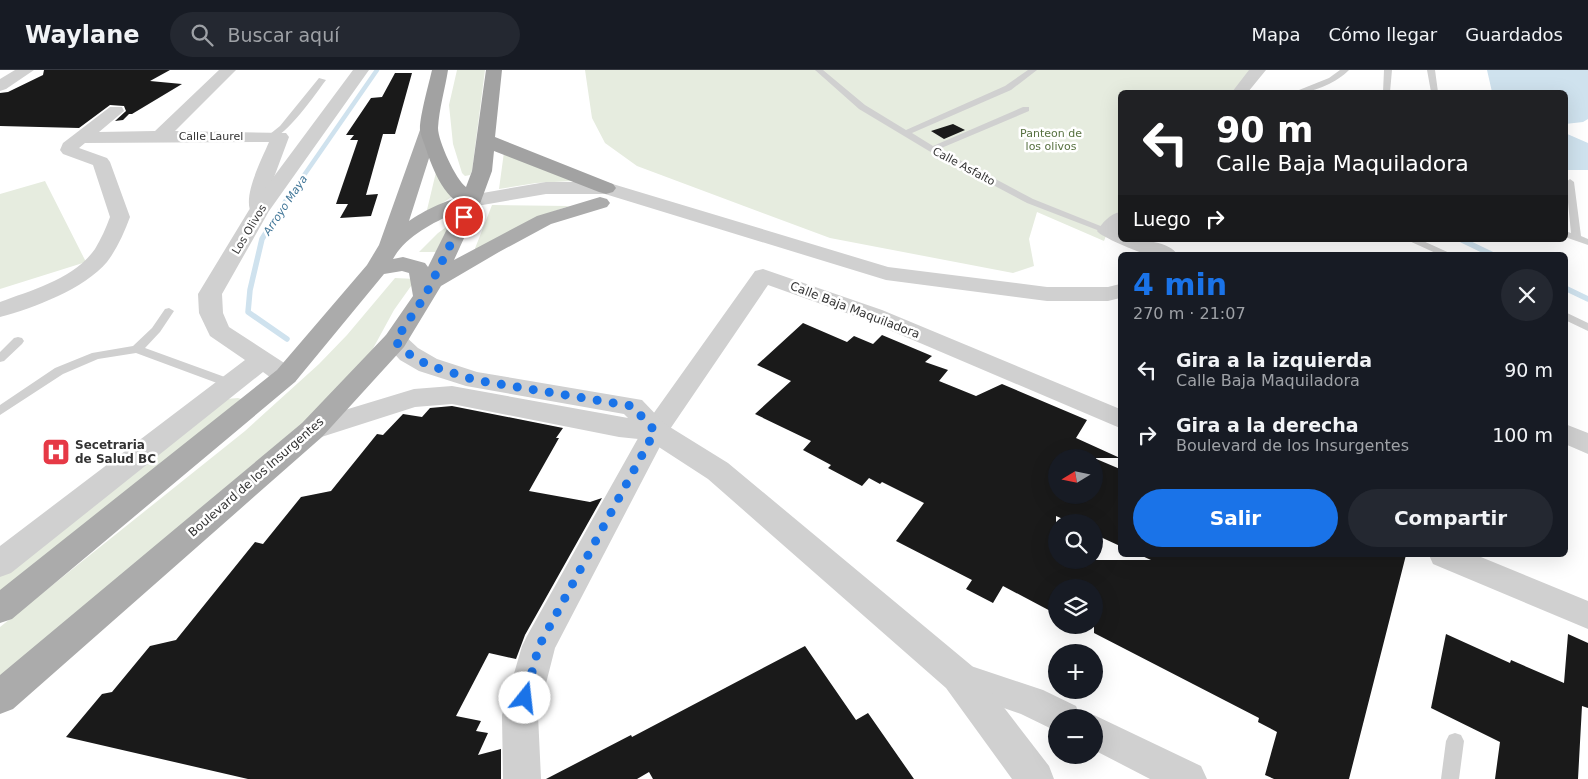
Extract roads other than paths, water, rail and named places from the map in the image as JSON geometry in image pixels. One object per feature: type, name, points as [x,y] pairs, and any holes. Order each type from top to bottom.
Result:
[{"type":"highway","points":[[440,70],[429,130],[447,178],[452,186],[472,201]]},
{"type":"highway","name":"Boulevard de los Insurgentes","points":[[472,201],[482,170],[494,70]]},
{"type":"highway","points":[[487,140],[603,195]]},
{"type":"main road","points":[[384,257],[429,130]]},
{"type":"main road","points":[[384,257],[417,268],[428,289],[491,247],[544,220],[603,195]]},
{"type":"main road","points":[[0,609],[286,376],[384,257],[415,224],[440,211],[472,201]]},
{"type":"main road","name":"Boulevard de los Insurgentes","points":[[0,698],[312,430],[395,341],[428,289],[472,201]]},
{"type":"street","points":[[0,76],[21,70]]},
{"type":"street","points":[[0,86],[26,70]]},
{"type":"street","name":"Calle Laurel","points":[[160,136],[228,70]]},
{"type":"street","name":"Los Olivos","points":[[286,376],[219,331],[211,313],[210,294],[259,210],[361,70]]},
{"type":"street","points":[[1242,90],[1258,70]]},
{"type":"street","points":[[0,310],[56,287],[76,276],[93,264],[110,240],[120,217],[101,162],[69,150],[69,147],[116,111]]},
{"type":"street","points":[[80,138],[160,136]]},
{"type":"street","name":"Calle Laurel","points":[[160,136],[273,136]]},
{"type":"street","points":[[259,210],[260,188],[280,141],[280,137],[273,136]]},
{"type":"street","points":[[472,201],[504,204],[603,195],[650,202],[886,273],[1047,294],[1108,294],[1118,292]]},
{"type":"street","points":[[1135,242],[1160,252]]},
{"type":"street","name":"Calle Baja Maquiladora","points":[[522,779],[520,715],[539,646],[655,431],[763,276],[874,315],[1118,418]]},
{"type":"street","points":[[395,341],[409,354],[428,365],[475,380],[632,406],[655,431],[718,471],[959,677],[1035,779]]},
{"type":"street","points":[[0,564],[229,383],[262,360]]},
{"type":"street","points":[[312,430],[383,406],[414,398],[452,395],[619,428],[655,431]]},
{"type":"street","points":[[1568,434],[1588,444]]},
{"type":"street","points":[[1449,557],[1588,615]]},
{"type":"street","points":[[959,677],[1031,701],[1048,710]]},
{"type":"street","points":[[1103,736],[1188,779]]},
{"type":"lane","name":"Calle Asfalto","points":[[819,70],[862,108],[932,149],[1030,201],[1116,228]]},
{"type":"lane","points":[[906,133],[1008,88],[1033,70]]},
{"type":"lane","points":[[1304,90],[1332,80],[1346,70]]},
{"type":"lane","points":[[1387,90],[1388,70]]},
{"type":"lane","points":[[1431,70],[1435,90]]},
{"type":"lane","points":[[273,136],[282,128],[322,80]]},
{"type":"lane","points":[[932,149],[1026,109]]},
{"type":"lane","points":[[1570,182],[1576,238]]},
{"type":"lane","points":[[1568,235],[1588,242]]},
{"type":"lane","points":[[1417,242],[1442,252]]},
{"type":"lane","points":[[137,349],[156,330],[169,311]]},
{"type":"lane","points":[[1568,317],[1588,328]]},
{"type":"lane","points":[[0,358],[18,341]]},
{"type":"lane","points":[[0,411],[59,371],[96,356],[137,349],[229,383]]},
{"type":"lane","points":[[1450,779],[1455,741]]},
{"type":"water","points":[[1487,70],[1588,70],[1588,119],[1583,122],[1568,124],[1568,90],[1492,90]]},
{"type":"water","points":[[1568,134],[1588,143],[1588,170],[1568,170]]},
{"type":"waterway","name":"Arroyo Maya","points":[[291,194],[377,70]]},
{"type":"waterway","name":"Arroyo Maya","points":[[287,339],[248,312],[250,290],[262,239],[291,193]]},
{"type":"waterway","points":[[1466,242],[1487,252]]},
{"type":"waterway","points":[[1568,289],[1588,299]]},
{"type":"place","name":"Secetraria de Salud BC","points":[[56,452]]},
{"type":"park label","name":"Panteon de los olivos","points":[[1051,139]]}]
